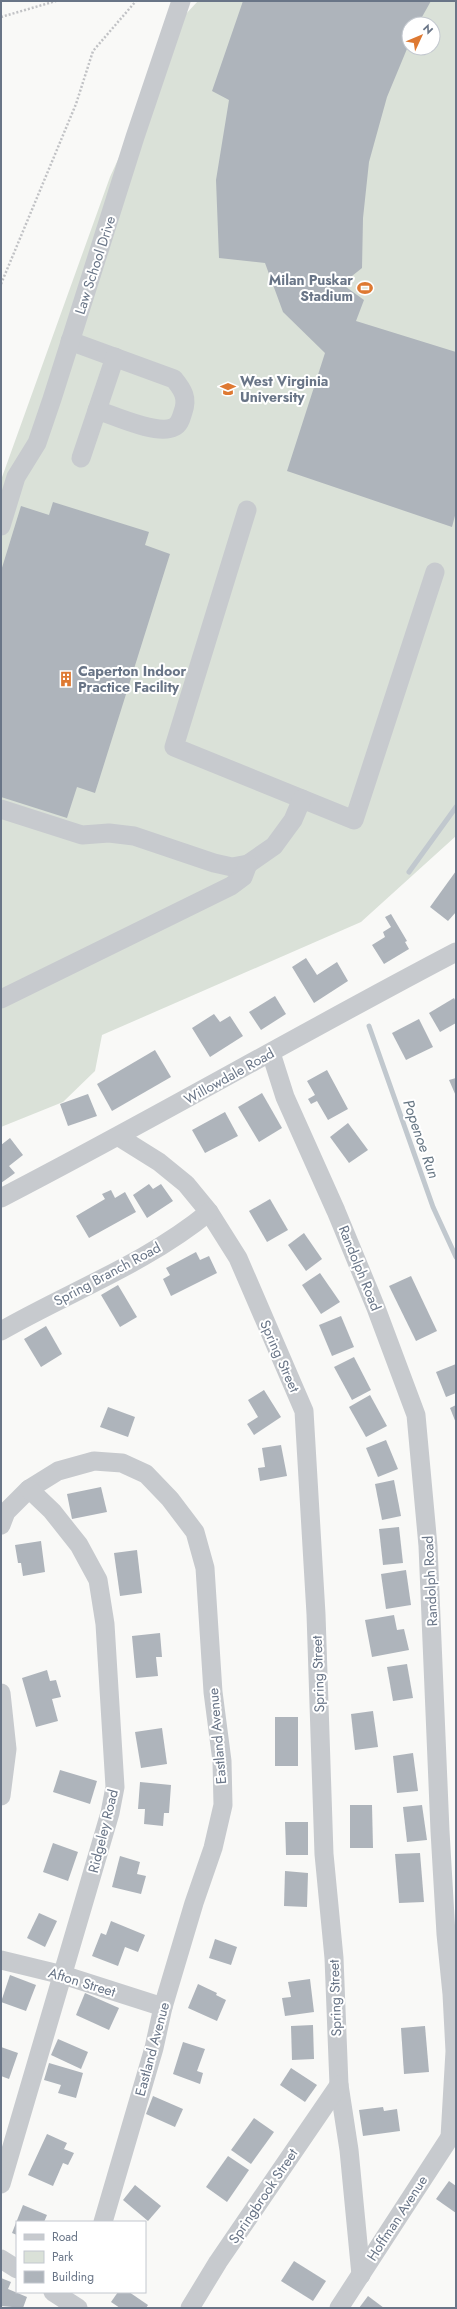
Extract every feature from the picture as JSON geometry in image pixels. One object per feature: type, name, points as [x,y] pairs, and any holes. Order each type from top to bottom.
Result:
[{"type":"street","name":"Law School Drive","points":[[1,526],[16,477],[37,443],[135,137],[181,1]]},
{"type":"street","points":[[70,341],[174,378],[181,386],[187,401],[180,422],[173,428],[158,430],[97,410]]},
{"type":"street","points":[[82,458],[115,357]]},
{"type":"street","points":[[247,510],[174,747],[354,820],[435,572]]},
{"type":"street","points":[[1,809],[82,835],[109,833],[134,836],[214,863],[232,867],[248,864],[274,846],[293,820],[302,799]]},
{"type":"street","points":[[1,999],[231,886],[243,877],[248,864]]},
{"type":"street","name":"Willowdale Road","points":[[1,1198],[119,1137],[352,1006],[456,952]]},
{"type":"street","name":"Randolph Road","points":[[271,1052],[285,1097],[336,1211],[376,1308],[416,1415],[428,1546],[440,1831],[446,1934],[453,2008],[455,2051],[453,2132]]},
{"type":"street","name":"Spring Street","points":[[119,1137],[159,1162],[186,1184],[209,1212],[238,1258],[304,1411],[316,1614],[324,1854],[334,1958],[339,2085],[349,2150],[361,2275]]},
{"type":"street","name":"Spring Branch Road","points":[[1,1331],[129,1265],[185,1232],[209,1212]]},
{"type":"street","name":"Eastland Avenue","points":[[1,1525],[6,1512],[29,1489],[58,1471],[94,1461],[122,1463],[146,1474],[170,1499],[195,1532],[205,1568],[213,1692],[222,1762],[223,1805],[213,1848],[194,1903],[162,2007],[154,2048],[103,2221]]},
{"type":"street","name":"Ridgeley Road","points":[[1,2184],[110,1814],[115,1787],[114,1750],[108,1692],[105,1624],[98,1580],[79,1545],[52,1512],[29,1489]]},
{"type":"street","points":[[1,1693],[7,1749],[1,1796]]},
{"type":"street","name":"Afton Street","points":[[1,1960],[63,1975],[162,2007]]},
{"type":"street","name":"Springbrook Street","points":[[190,2308],[218,2262],[339,2085]]},
{"type":"street","name":"Hoffman Avenue","points":[[339,2308],[453,2132]]},
{"type":"street","points":[[1,2259],[16,2268]]},
{"type":"street","points":[[55,2293],[78,2304]]},
{"type":"path","points":[[1,17],[56,1]]},
{"type":"path","points":[[1,284],[76,104],[93,51],[136,1]]},
{"type":"green space","name":"West Virginia University","points":[[198,1],[456,1],[456,836],[361,922],[102,1035],[95,1071],[63,1102],[1,1127],[1,480],[110,177],[184,16]]},
{"type":"building","name":"Milan Puskar Stadium","points":[[243,1],[431,1],[423,16],[401,16],[401,56],[404,56],[387,97],[369,162],[363,218],[362,268],[342,284],[364,300],[356,321],[456,352],[456,512],[452,527],[287,471],[325,353],[283,312],[265,263],[219,258],[216,180],[229,100],[212,91]]},
{"type":"building","name":"Caperton Indoor Practice Facility","points":[[53,502],[149,532],[145,545],[170,554],[95,793],[77,787],[67,818],[1,797],[1,571],[21,506],[49,515]]},
{"type":"building","points":[[456,871],[456,912],[448,921],[430,907]]},
{"type":"building","points":[[391,914],[407,941],[405,942],[409,949],[384,964],[372,945],[385,937],[383,932],[391,927],[385,917]]},
{"type":"building","points":[[306,958],[317,975],[337,962],[348,981],[314,1003],[292,967]]},
{"type":"building","points":[[275,996],[286,1014],[261,1030],[249,1012]]},
{"type":"building","points":[[454,998],[456,1002],[456,1023],[440,1032],[429,1013]]},
{"type":"building","points":[[214,1014],[220,1022],[230,1016],[243,1036],[210,1057],[192,1028]]},
{"type":"building","points":[[419,1019],[433,1047],[406,1060],[392,1033]]},
{"type":"building","points":[[155,1050],[171,1077],[112,1111],[97,1084]]},
{"type":"building","points":[[327,1070],[348,1109],[328,1120],[317,1101],[311,1104],[308,1099],[315,1095],[307,1081]]},
{"type":"building","points":[[456,1078],[456,1096],[449,1080]]},
{"type":"building","points":[[262,1093],[282,1128],[259,1142],[238,1107]]},
{"type":"building","points":[[88,1094],[97,1116],[68,1126],[60,1104]]},
{"type":"building","points":[[225,1112],[238,1136],[205,1153],[192,1130]]},
{"type":"building","points":[[348,1123],[368,1150],[349,1163],[330,1137]]},
{"type":"building","points":[[10,1138],[23,1155],[9,1166],[15,1173],[1,1183],[1,1145]]},
{"type":"building","points":[[149,1184],[153,1189],[161,1184],[173,1201],[147,1218],[133,1195]]},
{"type":"building","points":[[111,1190],[115,1198],[125,1192],[136,1212],[89,1238],[76,1216],[105,1199],[102,1194]]},
{"type":"building","points":[[270,1199],[288,1230],[267,1242],[249,1211]]},
{"type":"building","points":[[304,1233],[322,1259],[306,1271],[288,1245]]},
{"type":"building","points":[[196,1252],[200,1260],[209,1256],[217,1273],[171,1296],[163,1279],[170,1275],[166,1268]]},
{"type":"building","points":[[320,1273],[340,1302],[321,1314],[302,1285]]},
{"type":"building","points":[[411,1276],[437,1331],[416,1341],[389,1286]]},
{"type":"building","points":[[118,1285],[137,1317],[120,1327],[101,1295]]},
{"type":"building","points":[[341,1316],[354,1347],[332,1356],[319,1325]]},
{"type":"building","points":[[46,1326],[62,1354],[41,1367],[24,1339]]},
{"type":"building","points":[[354,1357],[371,1390],[352,1400],[334,1367]]},
{"type":"building","points":[[456,1364],[456,1393],[446,1397],[436,1372]]},
{"type":"building","points":[[264,1390],[281,1417],[254,1435],[247,1424],[258,1417],[248,1400]]},
{"type":"building","points":[[370,1395],[387,1426],[366,1437],[349,1407]]},
{"type":"building","points":[[456,1405],[456,1423],[450,1408]]},
{"type":"building","points":[[108,1407],[135,1417],[128,1437],[100,1427]]},
{"type":"building","points":[[386,1440],[398,1469],[378,1477],[366,1448]]},
{"type":"building","points":[[281,1445],[287,1476],[260,1481],[258,1468],[265,1467],[262,1448]]},
{"type":"building","points":[[394,1480],[401,1516],[382,1520],[375,1484]]},
{"type":"building","points":[[101,1487],[107,1512],[72,1519],[67,1494]]},
{"type":"building","points":[[399,1527],[403,1563],[383,1565],[379,1529]]},
{"type":"building","points":[[41,1541],[45,1572],[23,1576],[21,1563],[18,1563],[15,1545]]},
{"type":"building","points":[[137,1550],[142,1593],[120,1596],[114,1553]]},
{"type":"building","points":[[406,1570],[411,1605],[386,1609],[381,1574]]},
{"type":"building","points":[[394,1615],[397,1630],[404,1629],[409,1650],[372,1657],[365,1620]]},
{"type":"building","points":[[160,1633],[162,1657],[156,1657],[158,1676],[136,1678],[132,1636]]},
{"type":"building","points":[[407,1664],[413,1698],[393,1701],[387,1667]]},
{"type":"building","points":[[47,1670],[50,1681],[56,1680],[61,1697],[52,1699],[58,1721],[36,1727],[22,1678]]},
{"type":"building","points":[[373,1711],[378,1747],[355,1750],[351,1714]]},
{"type":"building","points":[[275,1717],[298,1717],[298,1766],[275,1766]]},
{"type":"building","points":[[162,1728],[167,1764],[141,1768],[135,1732]]},
{"type":"building","points":[[413,1753],[418,1791],[397,1793],[393,1756]]},
{"type":"building","points":[[60,1770],[97,1781],[90,1804],[53,1792]]},
{"type":"building","points":[[140,1782],[171,1785],[169,1813],[164,1813],[163,1826],[144,1824],[145,1809],[138,1809]]},
{"type":"building","points":[[350,1805],[372,1805],[373,1848],[350,1848]]},
{"type":"building","points":[[422,1805],[427,1840],[407,1842],[403,1807]]},
{"type":"building","points":[[285,1822],[308,1822],[308,1855],[286,1855]]},
{"type":"building","points":[[53,1843],[78,1852],[68,1881],[43,1872]]},
{"type":"building","points":[[420,1853],[424,1902],[399,1903],[395,1854]]},
{"type":"building","points":[[120,1856],[140,1862],[137,1874],[146,1876],[141,1894],[112,1887]]},
{"type":"building","points":[[285,1871],[308,1873],[307,1907],[284,1906]]},
{"type":"building","points":[[39,1913],[57,1921],[45,1947],[27,1938]]},
{"type":"building","points":[[111,1921],[145,1935],[138,1952],[125,1947],[118,1966],[92,1956],[101,1933],[106,1935]]},
{"type":"building","points":[[215,1939],[237,1947],[231,1965],[209,1958]]},
{"type":"building","points":[[10,1975],[36,1985],[26,2011],[1,2002]]},
{"type":"building","points":[[310,1979],[314,2012],[285,2016],[282,1998],[291,1997],[288,1982]]},
{"type":"building","points":[[198,1984],[217,1993],[216,1995],[226,2000],[217,2021],[188,2008]]},
{"type":"building","points":[[85,1993],[119,2008],[109,2030],[76,2015]]},
{"type":"building","points":[[313,2025],[314,2059],[292,2060],[291,2026]]},
{"type":"building","points":[[425,2026],[429,2072],[404,2074],[401,2028]]},
{"type":"building","points":[[58,2039],[88,2052],[81,2069],[51,2055]]},
{"type":"building","points":[[183,2042],[205,2049],[197,2071],[203,2073],[200,2084],[173,2074]]},
{"type":"building","points":[[1,2047],[18,2053],[9,2079],[1,2076]]},
{"type":"building","points":[[49,2063],[83,2073],[76,2098],[58,2093],[61,2085],[44,2080]]},
{"type":"building","points":[[291,2068],[317,2085],[305,2102],[280,2085]]},
{"type":"building","points":[[153,2096],[183,2109],[175,2127],[146,2114]]},
{"type":"building","points":[[383,2107],[384,2111],[397,2109],[400,2131],[363,2136],[359,2110]]},
{"type":"building","points":[[254,2118],[274,2132],[251,2164],[231,2150]]},
{"type":"building","points":[[47,2134],[67,2143],[64,2149],[74,2153],[68,2165],[63,2163],[53,2186],[28,2175]]},
{"type":"building","points":[[228,2156],[249,2170],[227,2202],[206,2187]]},
{"type":"building","points":[[449,2181],[456,2186],[456,2213],[436,2199]]},
{"type":"building","points":[[135,2185],[161,2206],[148,2221],[123,2200]]},
{"type":"building","points":[[23,2205],[47,2215],[44,2221],[17,2221]]},
{"type":"building","points":[[16,2223],[16,2235],[12,2233]]},
{"type":"building","points":[[294,2261],[326,2281],[313,2301],[281,2281]]},
{"type":"building","points":[[1,2278],[11,2282],[8,2289],[27,2297],[23,2308],[1,2306]]},
{"type":"building","points":[[117,2293],[130,2293],[148,2305],[146,2308],[120,2308],[111,2302]]},
{"type":"building","points":[[368,2296],[384,2308],[359,2308]]},
{"type":"waterway","name":"Popenoe Run","points":[[409,872],[456,807]]},
{"type":"waterway","name":"Popenoe Run","points":[[369,1026],[433,1207],[456,1257]]},
{"type":"place","name":"Milan Puskar Stadium","points":[[365,288]]},
{"type":"place","name":"West Virginia University","points":[[228,389]]},
{"type":"place","name":"Caperton Indoor Practice Facility","points":[[66,679]]}]
